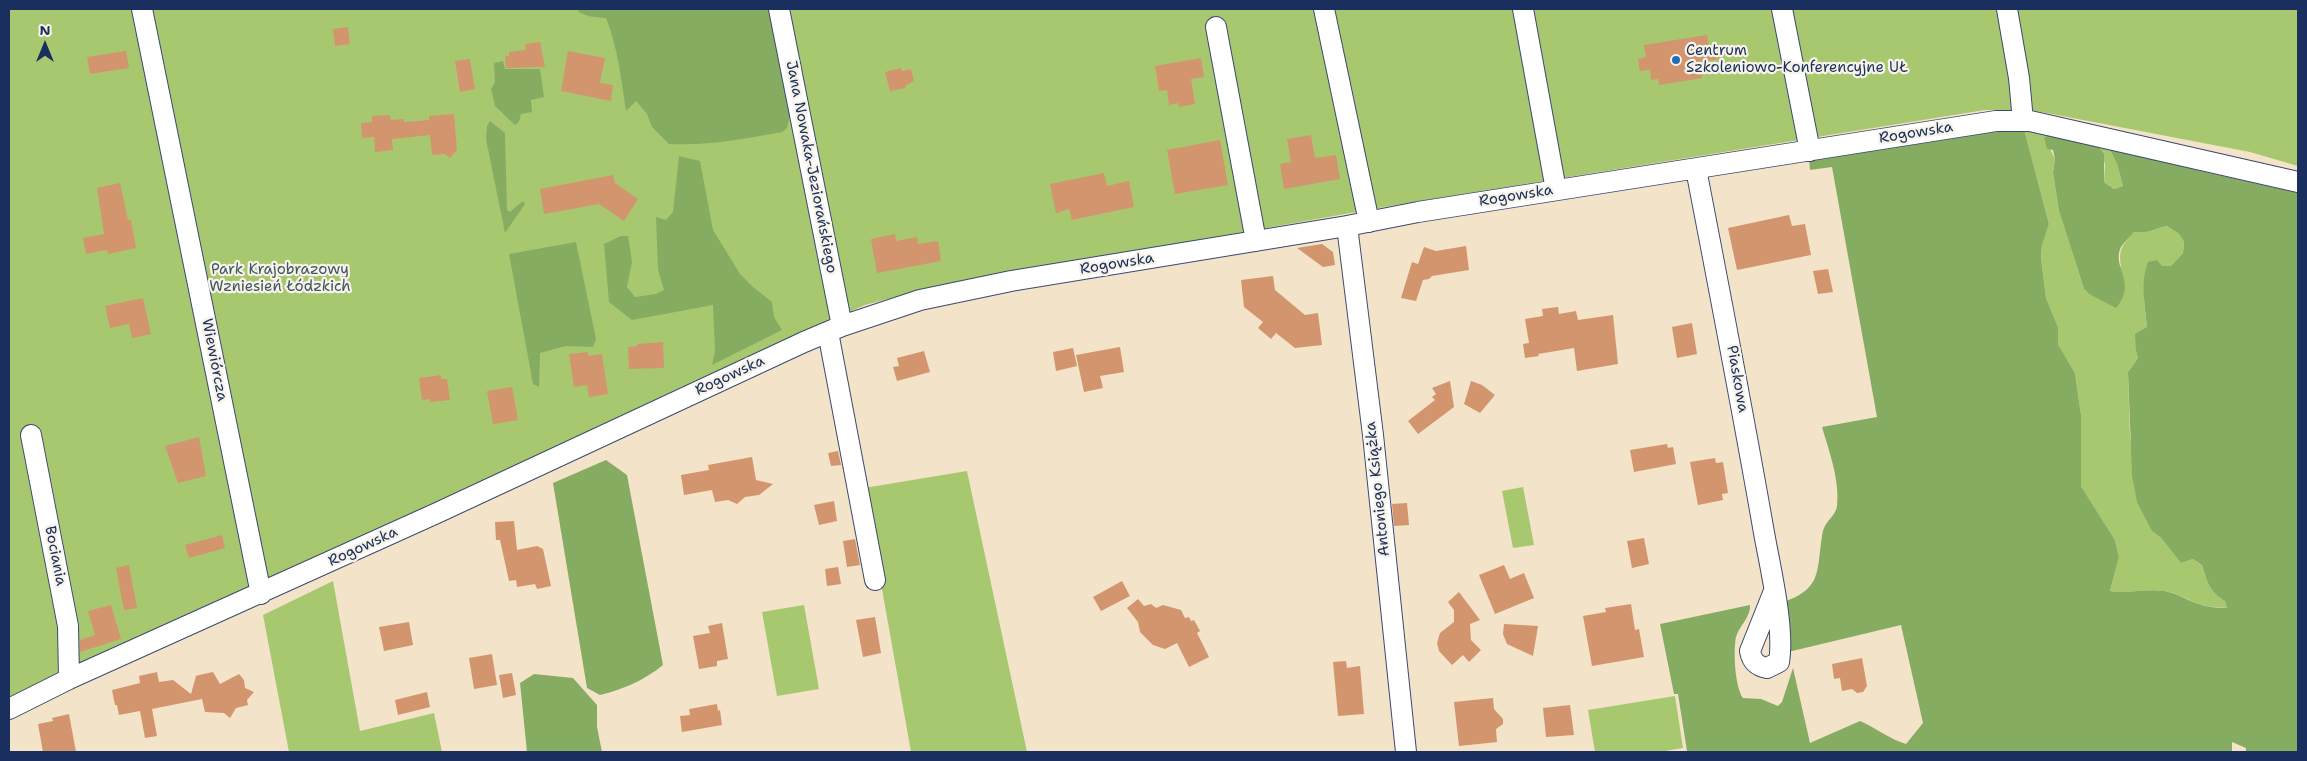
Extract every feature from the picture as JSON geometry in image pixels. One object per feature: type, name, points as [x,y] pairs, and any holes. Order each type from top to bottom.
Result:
[{"type":"street","name":"Wiewiórcza","points":[[142,9],[261,594]]},
{"type":"street","name":"Jana Nowaka-Jeziorańskiego","points":[[780,9],[835,329],[875,580]]},
{"type":"street","points":[[1324,9],[1368,222]]},
{"type":"street","points":[[1523,9],[1556,190]]},
{"type":"street","points":[[1782,9],[1810,151]]},
{"type":"street","points":[[2007,9],[2019,78],[2023,121]]},
{"type":"street","points":[[1216,28],[1256,241]]},
{"type":"street","name":"Rogowska","points":[[9,709],[69,679],[261,594],[835,329],[920,300],[1003,282],[1556,190],[1996,121],[2034,122],[2298,182]]},
{"type":"street","name":"Piaskowa","points":[[1696,169],[1738,385],[1774,591]]},
{"type":"street","name":"Antoniego Książka","points":[[1347,226],[1373,435],[1406,752]]},
{"type":"street","name":"Bociania","points":[[31,435],[68,626],[69,679]]},
{"type":"green space","name":"Park Krajobrazowy Wzniesień Łódzkich","points":[[9,9],[2298,9],[2298,166],[2250,152],[2031,110],[1985,110],[1407,203],[933,287],[865,305],[695,381],[9,703]]},
{"type":"green space","points":[[576,9],[773,9],[792,108],[787,128],[782,132],[726,141],[698,144],[669,144],[652,127],[647,114],[636,101],[626,111],[621,75],[606,18],[586,15]]},
{"type":"green space","points":[[503,61],[505,69],[540,69],[544,97],[531,100],[532,112],[521,114],[519,122],[515,125],[495,106],[491,89],[495,82],[494,63]]},
{"type":"green space","points":[[490,121],[505,133],[507,210],[510,212],[523,201],[525,204],[505,233],[486,139],[487,126]]},
{"type":"green space","points":[[2024,129],[2054,134],[2044,137],[2055,159],[2053,173],[2059,211],[2084,289],[2089,294],[2121,266],[2120,255],[2122,247],[2134,232],[2148,232],[2167,226],[2179,234],[2184,242],[2183,253],[2171,266],[2162,266],[2144,301],[2147,327],[2136,351],[2138,358],[2128,372],[2130,438],[2152,531],[2161,538],[2181,563],[2193,559],[2202,565],[2209,586],[2215,594],[2225,601],[2227,608],[2211,607],[2164,591],[2110,591],[2119,557],[2115,540],[2081,486],[2081,415],[2075,373],[2058,344],[2058,327],[2046,298],[2041,257],[2042,244],[2049,224]]},
{"type":"green space","points":[[2024,129],[2049,224],[2042,245],[2041,257],[2046,298],[2058,327],[2058,344],[2075,373],[2081,415],[2081,486],[2115,540],[2119,557],[2110,591],[2164,591],[2203,605],[2227,608],[2225,601],[2215,594],[2209,586],[2202,565],[2193,559],[2181,563],[2161,538],[2152,531],[2137,502],[2132,475],[2128,372],[2138,358],[2135,334],[2147,327],[2144,278],[2148,262],[2157,260],[2162,266],[2171,266],[2183,253],[2184,242],[2179,234],[2167,226],[2148,232],[2134,232],[2122,245],[2119,254],[2125,291],[2116,308],[2089,294],[2084,289],[2059,211],[2053,173],[2055,159],[2053,150],[2047,149],[2044,137],[2054,134],[2097,145],[2104,154],[2104,182],[2114,189],[2123,186],[2117,164],[2108,146],[2112,145],[2192,169],[2298,193],[2298,752],[2246,752],[2246,748],[2232,742],[2232,752],[1684,752],[1687,751],[1678,694],[1674,694],[1660,624],[1750,605],[1749,614],[1736,637],[1735,643],[1736,678],[1743,698],[1761,699],[1778,706],[1782,702],[1793,668],[1810,743],[1860,721],[1906,744],[1923,723],[1901,625],[1788,652],[1784,602],[1804,592],[1814,580],[1823,530],[1837,506],[1837,486],[1831,456],[1822,427],[1877,417],[1832,167],[1810,170],[1809,159],[1967,133]]},
{"type":"green space","points":[[2097,145],[2108,146],[2117,164],[2123,186],[2114,189],[2104,182],[2105,164]]},
{"type":"green space","points":[[679,156],[700,161],[713,230],[740,274],[772,302],[774,317],[782,330],[712,365],[715,351],[713,305],[632,320],[609,302],[604,244],[621,236],[628,236],[632,262],[627,287],[635,297],[656,294],[664,290],[658,270],[656,217],[666,220],[673,212]]},
{"type":"green space","points":[[576,242],[596,339],[593,347],[566,346],[540,353],[539,387],[533,384],[509,254]]},
{"type":"green space","points":[[606,460],[627,475],[663,665],[633,684],[600,695],[587,688],[553,483]]},
{"type":"green space","points":[[967,471],[1027,752],[911,752],[864,488]]},
{"type":"green space","points":[[1523,487],[1534,545],[1513,548],[1502,491]]},
{"type":"green space","points":[[333,581],[360,731],[434,713],[442,752],[289,752],[263,615]]},
{"type":"green space","points":[[804,605],[819,689],[777,696],[762,612]]},
{"type":"green space","points":[[534,674],[573,678],[597,705],[597,727],[602,752],[527,752],[520,683]]},
{"type":"green space","points":[[1675,696],[1683,748],[1659,752],[1595,752],[1588,710]]},
{"type":"building","points":[[348,27],[350,44],[335,46],[333,29]]},
{"type":"building","name":"Centrum Szkoleniowo-Konferencyjne UŁ","points":[[1707,35],[1709,47],[1717,45],[1719,59],[1707,61],[1709,72],[1702,73],[1702,78],[1659,85],[1658,79],[1651,80],[1650,70],[1640,71],[1638,59],[1646,57],[1644,45]]},
{"type":"building","points":[[540,42],[545,67],[506,68],[505,56],[509,56],[509,52],[526,50],[525,44]]},
{"type":"building","points":[[126,51],[129,68],[90,74],[87,57]]},
{"type":"building","points":[[568,51],[605,58],[600,83],[613,85],[611,101],[561,91]]},
{"type":"building","points":[[1201,58],[1204,77],[1191,79],[1195,104],[1179,107],[1178,103],[1169,105],[1167,90],[1159,91],[1155,66]]},
{"type":"building","points":[[470,59],[475,89],[460,92],[455,61]]},
{"type":"building","points":[[901,68],[902,71],[911,69],[914,81],[905,86],[906,88],[890,91],[885,72]]},
{"type":"building","points":[[454,114],[457,150],[450,158],[445,154],[432,155],[430,135],[392,139],[393,150],[375,152],[374,137],[362,138],[361,123],[372,122],[372,116],[390,115],[391,120],[404,119],[404,122],[429,120],[429,116]]},
{"type":"building","points":[[1311,135],[1315,158],[1336,155],[1340,179],[1284,189],[1280,164],[1291,162],[1287,139]]},
{"type":"building","points":[[1220,140],[1228,185],[1175,194],[1167,150]]},
{"type":"building","points":[[1104,173],[1107,186],[1129,181],[1134,207],[1072,220],[1069,209],[1056,213],[1050,184]]},
{"type":"building","points":[[613,175],[615,183],[638,199],[624,221],[599,204],[544,214],[540,189]]},
{"type":"building","points":[[120,183],[128,220],[131,220],[136,248],[108,254],[107,250],[86,254],[83,238],[104,234],[97,188]]},
{"type":"building","points":[[1789,215],[1792,226],[1805,224],[1811,255],[1737,270],[1728,228]]},
{"type":"building","points":[[895,234],[896,241],[917,237],[918,244],[938,241],[941,261],[877,273],[871,239]]},
{"type":"building","points":[[1322,244],[1333,252],[1335,265],[1323,267],[1297,248]]},
{"type":"building","points":[[1466,246],[1469,270],[1432,276],[1429,279],[1423,280],[1416,301],[1401,298],[1412,262],[1418,264],[1424,247],[1436,251]]},
{"type":"building","points":[[1828,269],[1833,292],[1818,294],[1813,271]]},
{"type":"building","points":[[1273,276],[1275,290],[1305,315],[1318,313],[1322,345],[1295,348],[1276,333],[1271,339],[1258,328],[1263,322],[1244,307],[1241,280]]},
{"type":"building","points":[[143,298],[151,334],[132,338],[129,324],[110,328],[105,306]]},
{"type":"building","points":[[1558,307],[1559,314],[1576,311],[1578,320],[1613,315],[1618,364],[1577,371],[1574,348],[1525,358],[1523,344],[1529,343],[1525,319],[1543,316],[1542,309]]},
{"type":"building","points":[[1692,323],[1697,354],[1677,358],[1672,327]]},
{"type":"building","points":[[663,342],[664,368],[629,369],[628,347],[637,346],[637,344]]},
{"type":"building","points":[[1120,347],[1124,372],[1100,376],[1103,388],[1084,392],[1076,355]]},
{"type":"building","points":[[1073,348],[1077,366],[1056,371],[1053,352]]},
{"type":"building","points":[[924,351],[930,372],[897,381],[893,367],[899,366],[897,358]]},
{"type":"building","points":[[588,352],[588,356],[602,354],[608,394],[589,397],[587,385],[574,387],[569,354]]},
{"type":"building","points":[[441,375],[441,379],[447,379],[450,400],[430,402],[430,399],[422,400],[419,378]]},
{"type":"building","points":[[1450,381],[1454,407],[1418,434],[1408,421],[1435,400],[1432,397],[1436,394],[1432,388]]},
{"type":"building","points":[[1471,381],[1482,385],[1495,395],[1480,413],[1464,404]]},
{"type":"building","points":[[512,387],[518,420],[493,424],[487,391]]},
{"type":"building","points":[[199,437],[206,476],[178,483],[165,446]]},
{"type":"building","points":[[1667,444],[1668,448],[1673,447],[1676,464],[1634,472],[1630,450]]},
{"type":"building","points":[[838,451],[841,465],[831,466],[828,453]]},
{"type":"building","points":[[752,457],[756,480],[773,484],[759,495],[745,497],[737,504],[728,500],[715,502],[712,490],[684,495],[681,475],[709,470],[708,465]]},
{"type":"building","points":[[1715,458],[1716,463],[1723,462],[1728,493],[1722,494],[1723,500],[1698,505],[1690,462]]},
{"type":"building","points":[[834,501],[837,521],[819,525],[814,505]]},
{"type":"building","points":[[1407,503],[1409,525],[1394,526],[1392,504]]},
{"type":"building","points":[[514,521],[517,550],[537,546],[543,549],[551,586],[537,589],[535,584],[517,587],[516,580],[509,581],[500,540],[496,540],[495,522]]},
{"type":"building","points":[[222,535],[225,548],[189,558],[185,545]]},
{"type":"building","points":[[1644,538],[1649,564],[1632,568],[1627,541]]},
{"type":"building","points":[[855,539],[860,565],[847,567],[843,541]]},
{"type":"building","points":[[129,565],[137,608],[124,610],[116,568]]},
{"type":"building","points":[[1504,565],[1510,579],[1524,573],[1534,598],[1495,614],[1479,575]]},
{"type":"building","points":[[838,567],[841,584],[827,586],[825,569]]},
{"type":"building","points":[[1122,581],[1130,596],[1101,611],[1093,597]]},
{"type":"building","points":[[1459,592],[1480,620],[1470,624],[1471,640],[1481,650],[1469,662],[1463,655],[1452,665],[1439,651],[1437,643],[1440,633],[1454,622],[1454,610],[1448,602]]},
{"type":"building","points":[[1138,599],[1144,606],[1151,604],[1156,608],[1163,605],[1181,610],[1185,618],[1189,617],[1191,621],[1194,620],[1200,631],[1197,633],[1209,657],[1189,667],[1177,643],[1165,649],[1153,645],[1140,632],[1138,622],[1127,608]]},
{"type":"building","points":[[1631,604],[1635,630],[1639,629],[1644,657],[1592,666],[1583,616],[1606,612],[1605,608]]},
{"type":"building","points":[[111,605],[121,639],[80,652],[80,640],[95,635],[88,611]]},
{"type":"building","points":[[875,617],[881,653],[863,657],[856,620]]},
{"type":"building","points":[[409,622],[413,645],[384,651],[379,627]]},
{"type":"building","points":[[722,623],[728,659],[717,661],[717,666],[699,669],[693,636],[710,633],[708,626]]},
{"type":"building","points":[[1504,624],[1538,626],[1533,656],[1507,644],[1503,634]]},
{"type":"building","points":[[492,654],[497,685],[474,689],[469,658]]},
{"type":"building","points":[[1862,658],[1867,686],[1863,692],[1857,693],[1852,689],[1842,691],[1840,678],[1834,679],[1832,664]]},
{"type":"building","points":[[1346,661],[1347,668],[1360,666],[1364,714],[1338,716],[1333,662]]},
{"type":"building","points":[[157,672],[159,682],[173,680],[191,694],[196,676],[213,672],[220,684],[239,674],[244,680],[245,688],[254,692],[247,700],[248,705],[236,708],[230,718],[224,713],[205,712],[202,699],[152,709],[157,736],[145,738],[140,711],[119,715],[112,690],[140,683],[139,676]]},
{"type":"building","points":[[512,673],[516,695],[503,698],[499,675]]},
{"type":"building","points":[[427,692],[430,707],[398,715],[395,700]]},
{"type":"building","points":[[1493,698],[1494,709],[1503,719],[1503,724],[1496,729],[1497,742],[1459,746],[1454,702]]},
{"type":"building","points":[[717,704],[718,711],[720,710],[722,725],[682,732],[680,716],[690,715],[689,709]]},
{"type":"building","points":[[1570,705],[1574,735],[1546,737],[1543,708]]},
{"type":"building","points":[[69,714],[76,752],[43,752],[38,724],[53,721],[52,718]]},
{"type":"place","name":"Centrum Szkoleniowo-Konferencyjne UŁ","points":[[1676,60]]}]
